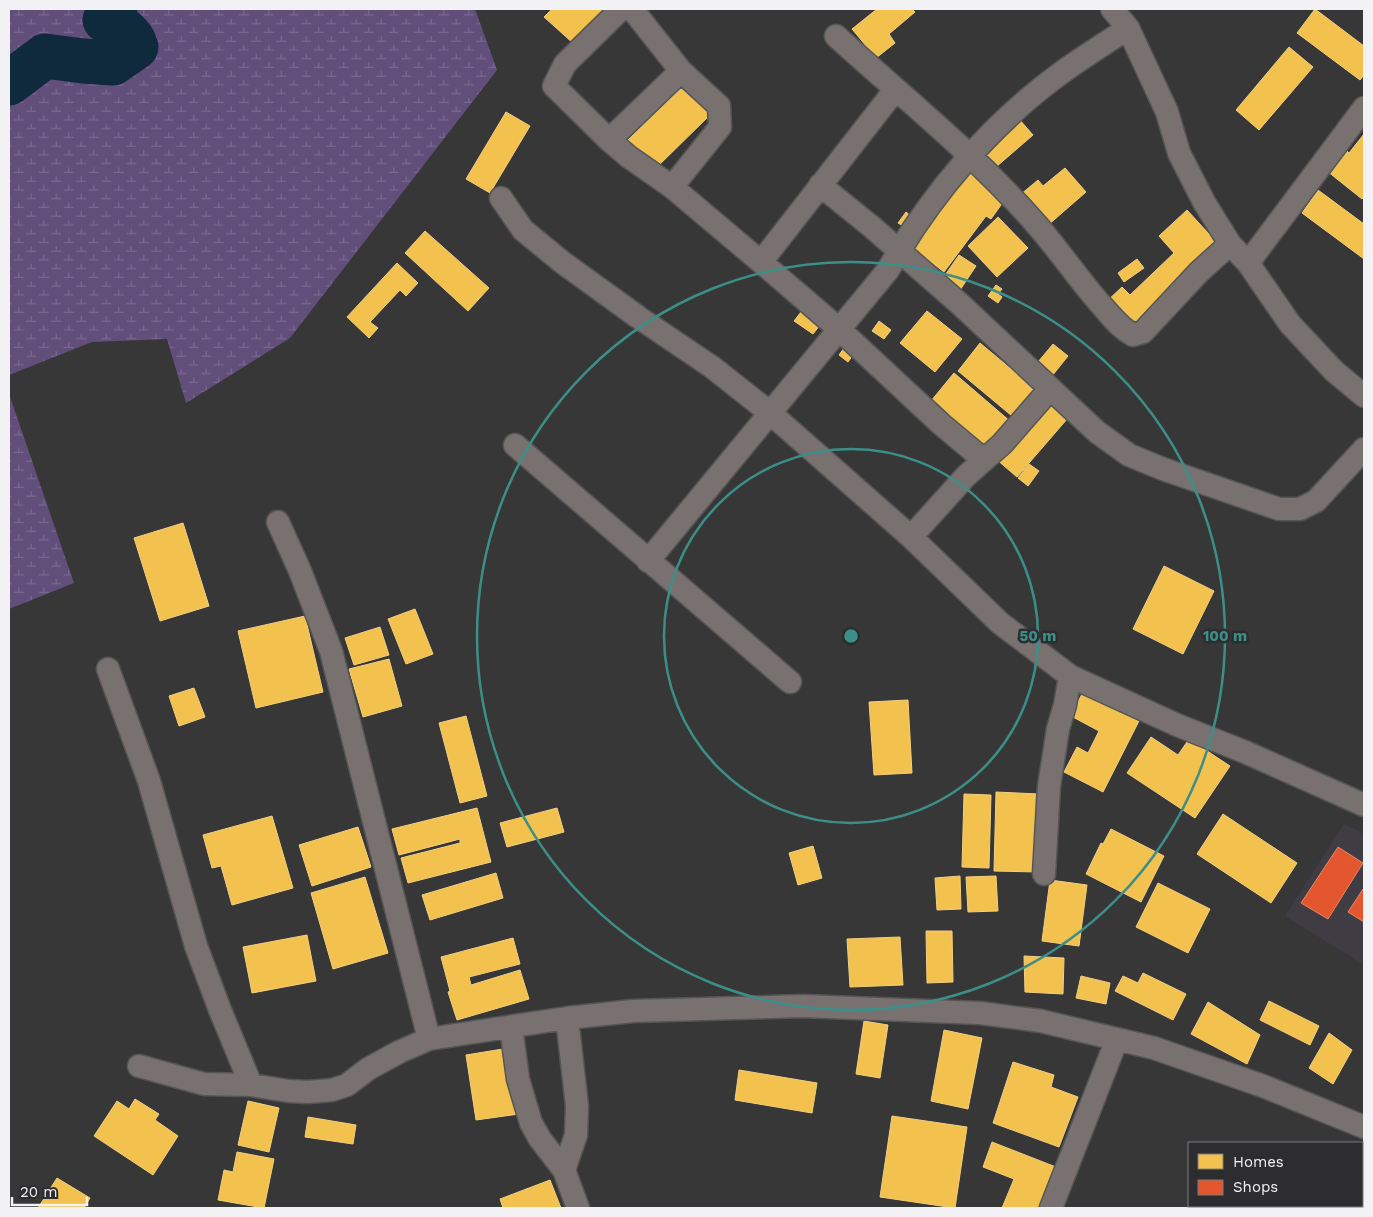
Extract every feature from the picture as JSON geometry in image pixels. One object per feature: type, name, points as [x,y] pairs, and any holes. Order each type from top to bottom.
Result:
[{"type":"street","points":[[621,9],[565,64],[554,86],[609,140],[629,157],[672,187],[761,262],[840,330],[928,412],[984,460]]},
{"type":"street","points":[[632,9],[681,71],[719,106],[720,127],[672,187]]},
{"type":"street","points":[[1112,9],[1128,28],[1166,112],[1179,153],[1204,202],[1230,244],[1248,263],[1290,324],[1334,371],[1364,396]]},
{"type":"street","points":[[648,561],[888,270],[899,250],[969,156],[1023,103],[1061,73],[1128,28]]},
{"type":"street","points":[[836,36],[969,156],[1036,224],[1123,330],[1132,335],[1143,332],[1199,272],[1230,244]]},
{"type":"street","points":[[609,140],[681,71]]},
{"type":"street","points":[[761,262],[895,90]]},
{"type":"street","points":[[1248,263],[1364,108]]},
{"type":"street","points":[[820,185],[899,250],[961,305],[1097,432],[1129,455],[1163,469],[1279,509],[1300,509],[1316,501],[1364,449]]},
{"type":"street","points":[[500,198],[523,230],[562,262],[712,367],[770,412],[911,537],[1000,623],[1070,676],[1177,725],[1246,752],[1364,805]]},
{"type":"street","points":[[911,537],[966,476],[1002,444],[1050,389]]},
{"type":"street","points":[[515,445],[790,682]]},
{"type":"street","points":[[278,522],[300,571],[331,651],[429,1039]]},
{"type":"street","points":[[108,669],[149,782],[162,833],[174,864],[196,946],[251,1085]]},
{"type":"street","points":[[1044,874],[1049,786],[1058,729],[1065,705],[1070,676]]},
{"type":"street","points":[[139,1066],[204,1084],[251,1085],[308,1092],[332,1090],[347,1085],[368,1069],[429,1039],[567,1018],[633,1012],[802,1006],[980,1013],[1041,1021],[1154,1048],[1263,1086],[1364,1127]]},
{"type":"street","points":[[564,1170],[576,1135],[577,1106],[567,1018]]},
{"type":"street","points":[[511,1027],[518,1079],[531,1123],[540,1139],[564,1170],[578,1208]]},
{"type":"street","points":[[1051,1208],[1117,1039]]},
{"type":"shaded area","points":[[1344,824],[1364,834],[1364,965],[1285,916]]},
{"type":"green space","points":[[9,9],[475,9],[497,70],[290,338],[186,403],[167,339],[92,342],[9,375]]},
{"type":"green space","points":[[9,394],[74,583],[9,609]]},
{"type":"building: Homes","points":[[552,9],[604,9],[574,44],[544,17]]},
{"type":"building: Homes","points":[[877,9],[912,9],[915,12],[889,34],[895,43],[876,58],[852,29]]},
{"type":"building: Homes","points":[[1315,9],[1364,46],[1364,75],[1360,80],[1297,33]]},
{"type":"building: Homes","points":[[1289,47],[1313,67],[1259,130],[1236,110]]},
{"type":"building: Homes","points":[[684,85],[712,113],[652,172],[624,144]]},
{"type":"building: Homes","points":[[506,112],[530,126],[490,193],[466,179]]},
{"type":"building: Homes","points":[[1019,119],[1033,135],[996,167],[982,151]]},
{"type":"building: Homes","points":[[1364,134],[1364,196],[1362,199],[1327,171],[1345,149],[1349,153]]},
{"type":"building: Homes","points":[[1065,168],[1086,192],[1047,226],[1020,195],[1038,180],[1043,186]]},
{"type":"building: Homes","points":[[967,169],[1006,198],[991,219],[986,216],[944,272],[909,245]]},
{"type":"building: Homes","points":[[1318,190],[1364,224],[1364,259],[1302,213]]},
{"type":"building: Homes","points":[[1187,210],[1220,246],[1131,329],[1106,302],[1122,287],[1130,295],[1174,253],[1159,236]]},
{"type":"building: Homes","points":[[906,212],[912,217],[905,227],[898,223]]},
{"type":"building: Homes","points":[[998,217],[1028,248],[997,277],[968,246]]},
{"type":"building: Homes","points":[[425,231],[489,288],[468,311],[405,253]]},
{"type":"building: Homes","points":[[959,255],[976,266],[960,290],[943,278]]},
{"type":"building: Homes","points":[[1137,259],[1144,268],[1124,282],[1118,273]]},
{"type":"building: Homes","points":[[397,263],[418,283],[406,296],[400,290],[370,322],[378,328],[369,338],[347,317]]},
{"type":"building: Homes","points":[[996,285],[1002,289],[998,294],[1002,297],[998,303],[988,296]]},
{"type":"building: Homes","points":[[927,311],[962,339],[935,372],[900,343]]},
{"type":"building: Homes","points":[[801,312],[820,325],[813,334],[794,321]]},
{"type":"building: Homes","points":[[879,321],[891,330],[884,339],[872,331]]},
{"type":"building: Homes","points":[[849,341],[858,348],[848,362],[839,355]]},
{"type":"building: Homes","points":[[980,343],[1035,389],[1012,416],[958,371]]},
{"type":"building: Homes","points":[[1053,344],[1068,356],[1048,381],[1033,368]]},
{"type":"building: Homes","points":[[954,373],[1011,422],[987,450],[931,401]]},
{"type":"building: Homes","points":[[1047,401],[1068,418],[1017,477],[996,459]]},
{"type":"building: Homes","points":[[1029,464],[1039,471],[1028,486],[1018,478]]},
{"type":"building: Homes","points":[[183,523],[209,606],[160,621],[134,538]]},
{"type":"building: Homes","points":[[1164,566],[1214,591],[1183,654],[1133,629]]},
{"type":"building: Homes","points":[[415,609],[433,654],[406,664],[388,619]]},
{"type":"building: Homes","points":[[305,616],[323,692],[256,708],[238,631]]},
{"type":"building: Homes","points":[[380,627],[389,655],[354,665],[345,638]]},
{"type":"building: Homes","points":[[389,659],[402,706],[363,717],[349,669]]},
{"type":"building: Homes","points":[[194,688],[205,717],[179,726],[169,696]]},
{"type":"building: Homes","points":[[1084,690],[1140,719],[1103,792],[1064,772],[1077,747],[1088,753],[1099,731],[1071,716]]},
{"type":"building: Homes","points":[[908,700],[912,773],[874,775],[869,702]]},
{"type":"building: Homes","points":[[466,716],[487,796],[460,803],[439,723]]},
{"type":"building: Homes","points":[[1151,737],[1178,755],[1189,739],[1230,766],[1195,818],[1127,773]]},
{"type":"building: Homes","points":[[996,792],[1039,794],[1037,872],[994,871]]},
{"type":"building: Homes","points":[[964,794],[991,795],[989,868],[962,867]]},
{"type":"building: Homes","points":[[477,808],[491,862],[408,883],[401,858],[460,843],[460,839],[399,855],[392,829]]},
{"type":"building: Homes","points":[[557,808],[564,832],[507,847],[500,823]]},
{"type":"building: Homes","points":[[1223,814],[1297,863],[1271,903],[1197,854]]},
{"type":"building: Homes","points":[[272,816],[293,888],[232,905],[221,866],[212,868],[203,835]]},
{"type":"building: Homes","points":[[358,827],[371,867],[312,886],[299,845]]},
{"type":"building: Homes","points":[[1111,829],[1164,856],[1141,902],[1086,874],[1101,843],[1103,844]]},
{"type":"building: Homes","points":[[813,846],[822,878],[798,885],[789,853]]},
{"type":"building: Homes","points":[[496,873],[503,898],[430,920],[422,895]]},
{"type":"building: Homes","points":[[960,876],[961,909],[937,910],[935,878]]},
{"type":"building: Homes","points":[[996,876],[998,911],[968,912],[966,877]]},
{"type":"building: Homes","points":[[365,877],[388,953],[333,969],[311,893]]},
{"type":"building: Homes","points":[[1050,880],[1087,885],[1079,946],[1042,941]]},
{"type":"building: Homes","points":[[1158,883],[1210,909],[1188,953],[1136,927]]},
{"type":"building: Homes","points":[[926,931],[952,931],[953,982],[927,983]]},
{"type":"building: Homes","points":[[307,935],[316,981],[252,993],[243,947]]},
{"type":"building: Homes","points":[[900,937],[903,985],[850,987],[847,939]]},
{"type":"building: Homes","points":[[513,938],[520,964],[469,977],[471,985],[520,970],[529,999],[457,1020],[448,992],[450,991],[441,957]]},
{"type":"building: Homes","points":[[1024,956],[1064,958],[1063,994],[1025,992]]},
{"type":"building: Homes","points":[[1143,973],[1186,994],[1173,1020],[1115,991],[1123,976],[1138,983]]},
{"type":"building: Homes","points":[[1081,976],[1110,983],[1106,1004],[1076,998]]},
{"type":"building: Homes","points":[[1269,1001],[1319,1026],[1310,1045],[1260,1020]]},
{"type":"building: Homes","points":[[1208,1002],[1260,1035],[1247,1064],[1191,1034]]},
{"type":"building: Homes","points":[[864,1021],[888,1025],[880,1078],[856,1074]]},
{"type":"building: Homes","points":[[944,1030],[982,1038],[968,1109],[931,1101]]},
{"type":"building: Homes","points":[[1329,1033],[1352,1050],[1333,1084],[1309,1068]]},
{"type":"building: Homes","points":[[509,1048],[519,1114],[476,1120],[466,1055]]},
{"type":"building: Homes","points":[[1013,1062],[1054,1075],[1051,1087],[1078,1097],[1059,1147],[993,1123]]},
{"type":"building: Homes","points":[[739,1070],[817,1083],[812,1113],[735,1100]]},
{"type":"building: Homes","points":[[135,1099],[159,1114],[155,1120],[178,1136],[153,1175],[94,1136],[117,1101],[129,1109]]},
{"type":"building: Homes","points":[[248,1101],[279,1108],[269,1152],[238,1145]]},
{"type":"building: Homes","points":[[892,1116],[967,1127],[955,1208],[880,1197]]},
{"type":"building: Homes","points":[[308,1117],[356,1125],[353,1144],[305,1137]]},
{"type":"building: Homes","points":[[992,1142],[1056,1167],[1039,1208],[1002,1208],[1014,1179],[983,1167]]},
{"type":"building: Homes","points":[[237,1152],[274,1159],[264,1208],[218,1200],[224,1170],[233,1172]]},
{"type":"building: Homes","points":[[57,1178],[90,1198],[84,1208],[38,1208]]},
{"type":"building: Homes","points":[[550,1180],[561,1208],[503,1208],[500,1199]]},
{"type":"building: Shops","points":[[1338,847],[1363,863],[1328,919],[1301,903]]},
{"type":"building: Shops","points":[[1364,890],[1364,922],[1348,912]]},
{"type":"waterway","points":[[9,83],[45,56],[113,63],[136,47],[128,33],[105,20],[115,9]]}]
